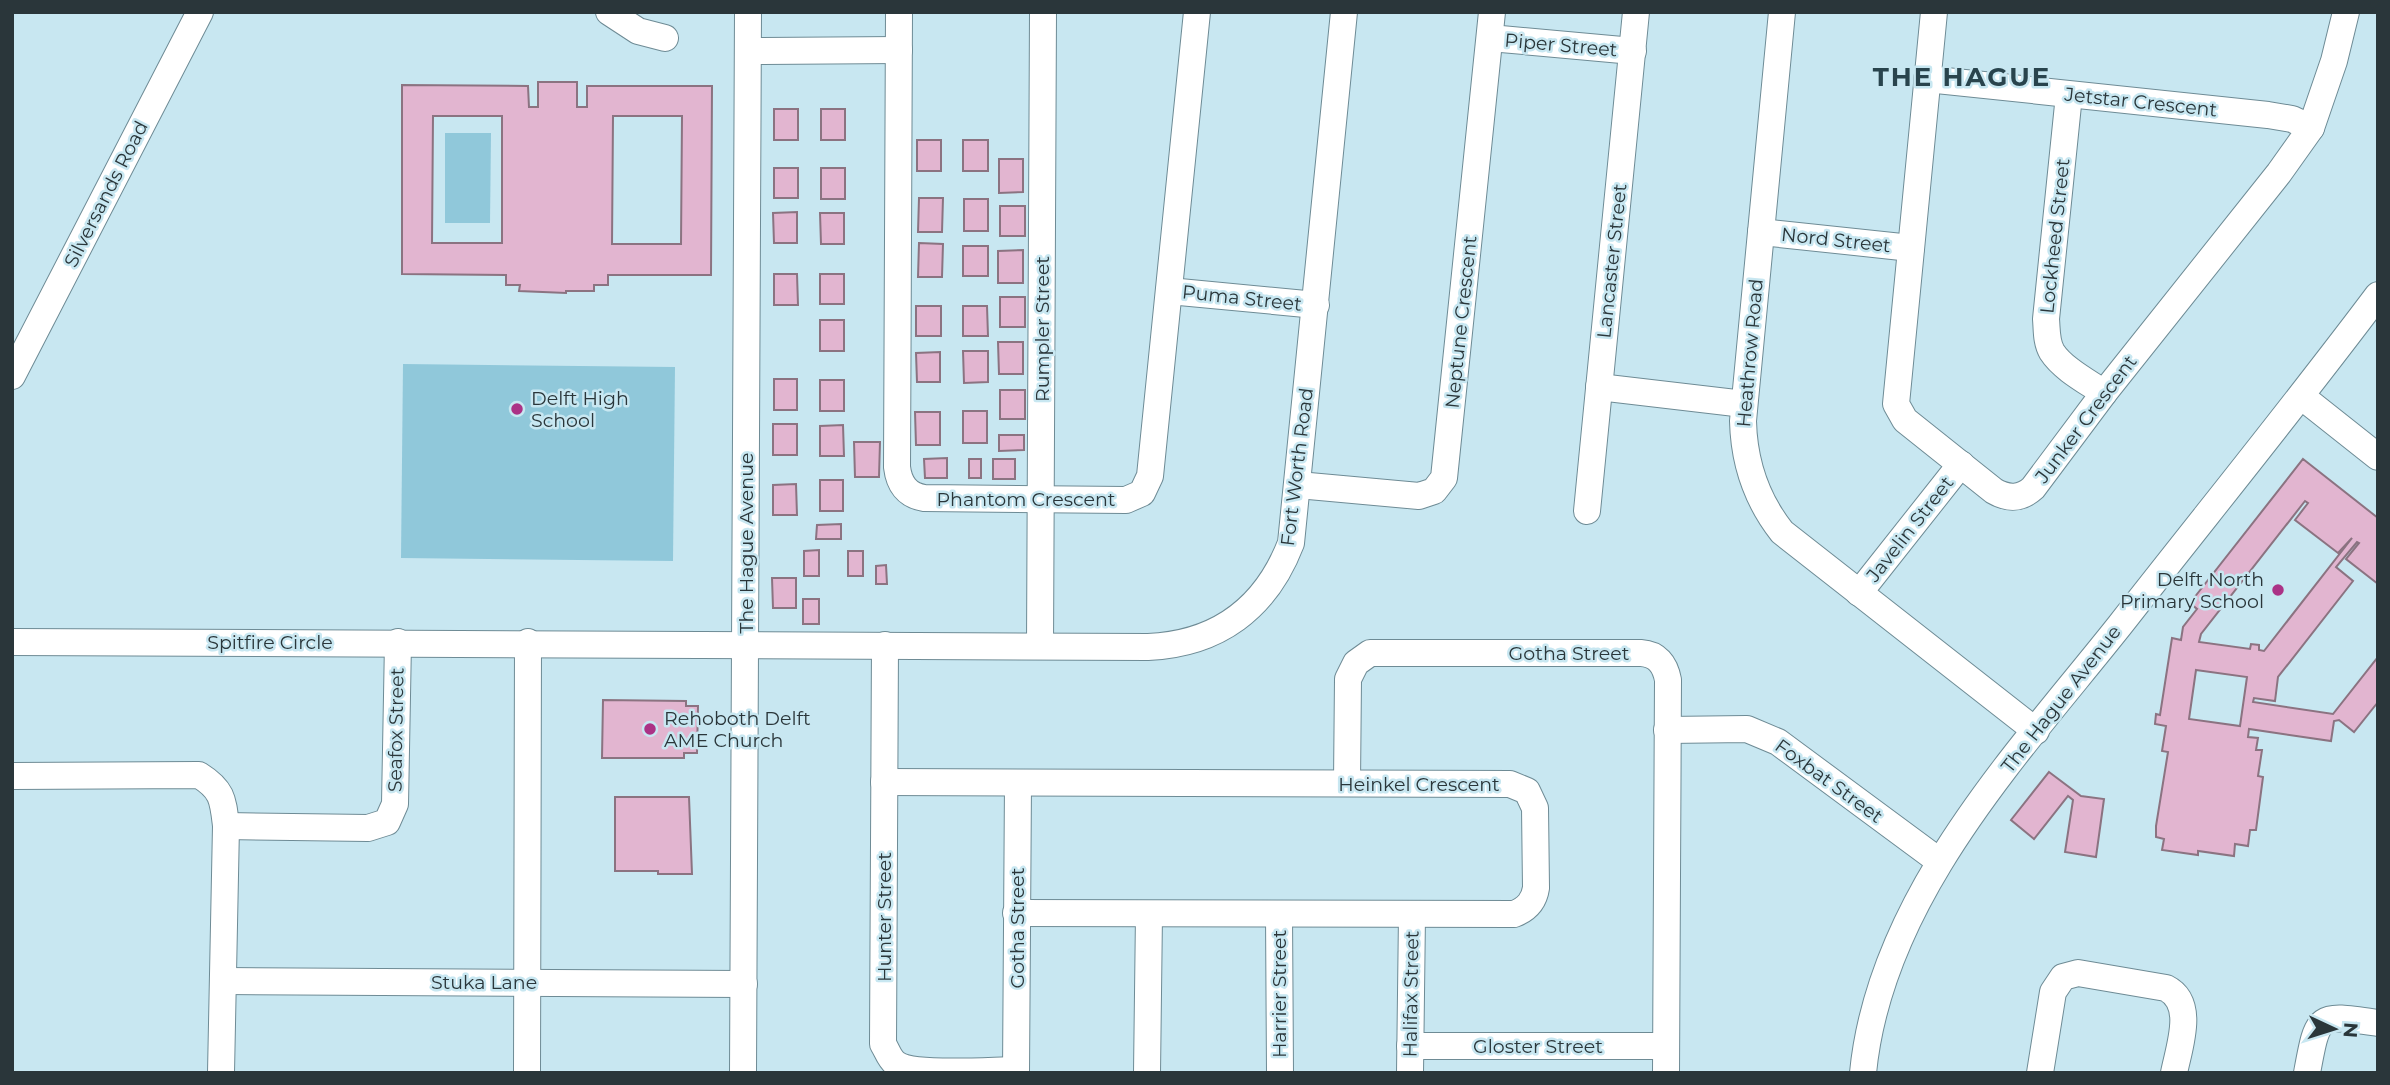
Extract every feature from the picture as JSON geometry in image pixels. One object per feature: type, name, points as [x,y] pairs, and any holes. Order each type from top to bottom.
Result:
[{"type":"street","name":"Silversands Road","points":[[12,376],[200,12]]},
{"type":"street","points":[[609,12],[638,31],[665,38]]},
{"type":"street","name":"The Hague Avenue","points":[[743,1073],[748,12]]},
{"type":"street","name":"Phantom Crescent","points":[[899,12],[898,476],[907,491],[924,498],[1126,500],[1135,498],[1146,488],[1150,476],[1197,12]]},
{"type":"street","name":"Rumpler Street","points":[[1040,646],[1043,12]]},
{"type":"street","name":"Fort Worth Road","points":[[747,646],[1166,646],[1202,637],[1235,620],[1263,594],[1284,561],[1291,543],[1344,12]]},
{"type":"street","name":"Lancaster Street","points":[[1587,510],[1636,12]]},
{"type":"street","name":"Heathrow Road","points":[[1782,12],[1744,404],[1745,457],[1756,489],[1767,512],[1782,532],[2036,731]]},
{"type":"street","name":"Junker Crescent","points":[[1934,12],[1896,404],[1905,420],[2001,495],[2009,497],[2023,495],[2033,488],[2104,393],[2279,173],[2311,128],[2334,61],[2346,12]]},
{"type":"street","name":"Piper Street","points":[[1491,25],[1633,51]]},
{"type":"street","name":"Neptune Crescent","points":[[1298,485],[1419,496],[1434,491],[1442,483],[1491,25]]},
{"type":"street","points":[[748,51],[899,50]]},
{"type":"street","name":"Jetstar Crescent","points":[[1927,79],[2268,115],[2292,119],[2311,128]]},
{"type":"street","name":"Lockheed Street","points":[[2069,94],[2046,319],[2047,339],[2052,352],[2065,365],[2104,393]]},
{"type":"street","name":"Nord Street","points":[[1761,232],[1911,248]]},
{"type":"street","name":"Puma Street","points":[[1169,291],[1316,305]]},
{"type":"street","name":"The Hague Avenue","points":[[1863,1073],[1865,1049],[1881,990],[1901,935],[1939,861],[2036,731],[2378,295]]},
{"type":"street","points":[[1599,387],[1744,404]]},
{"type":"street","points":[[2301,396],[2378,457]]},
{"type":"street","name":"Javelin Street","points":[[1859,593],[1961,464]]},
{"type":"street","name":"Spitfire Circle","points":[[12,642],[528,642],[747,646]]},
{"type":"street","name":"Seafox Street","points":[[226,826],[368,828],[387,822],[395,804],[397,642]]},
{"type":"street","points":[[527,1073],[528,642]]},
{"type":"street","name":"Hunter Street","points":[[884,645],[883,1044],[892,1061],[903,1068],[922,1071],[1016,1071]]},
{"type":"street","name":"Gotha Street","points":[[1347,783],[1348,679],[1356,663],[1370,653],[1648,653],[1659,660],[1667,672],[1666,1073]]},
{"type":"street","name":"Foxbat Street","points":[[1667,730],[1747,729],[1760,733],[1778,742],[1939,861]]},
{"type":"street","points":[[12,776],[199,775],[214,785],[223,799],[226,826],[225,981],[221,1073]]},
{"type":"street","name":"Heinkel Crescent","points":[[884,782],[1510,784],[1522,787],[1531,796],[1535,808],[1536,887],[1527,908],[1514,914],[1016,913]]},
{"type":"street","name":"Gotha Street","points":[[1016,1071],[1018,783]]},
{"type":"street","points":[[1147,1073],[1149,914]]},
{"type":"street","name":"Harrier Street","points":[[1279,914],[1280,1073]]},
{"type":"street","name":"Halifax Street","points":[[1410,1073],[1412,915]]},
{"type":"street","points":[[2040,1073],[2053,992],[2063,977],[2078,973],[2159,987],[2176,996],[2181,1002],[2183,1018],[2174,1073]]},
{"type":"street","name":"Stuka Lane","points":[[225,981],[744,984]]},
{"type":"street","points":[[2307,1073],[2315,1033],[2325,1021],[2341,1017],[2378,1023]]},
{"type":"street","name":"Gloster Street","points":[[1410,1046],[1666,1046]]},
{"type":"shaded area","points":[[445,133],[491,133],[490,223],[445,223]]},
{"type":"shaded area","points":[[403,364],[675,367],[673,561],[401,558]]},
{"type":"building","points":[[538,82],[577,82],[577,107],[587,107],[587,86],[712,86],[711,275],[608,275],[608,285],[594,285],[594,291],[566,293],[519,291],[520,285],[506,285],[506,275],[402,274],[402,85],[528,86],[529,107],[538,107]],"holes":[[[433,116],[502,116],[502,243],[432,243]],[[613,116],[682,116],[681,244],[612,244]]]},
{"type":"building","points":[[774,109],[798,109],[798,140],[774,140]]},
{"type":"building","points":[[821,109],[845,109],[845,140],[821,140]]},
{"type":"building","points":[[917,140],[941,140],[941,171],[917,171]]},
{"type":"building","points":[[963,140],[988,140],[988,171],[963,171]]},
{"type":"building","points":[[999,159],[1023,159],[1023,192],[999,193]]},
{"type":"building","points":[[774,168],[798,168],[798,198],[774,198]]},
{"type":"building","points":[[821,168],[845,168],[845,199],[821,199]]},
{"type":"building","points":[[919,198],[943,198],[942,232],[918,232]]},
{"type":"building","points":[[964,199],[988,199],[988,231],[964,231]]},
{"type":"building","points":[[1000,206],[1025,206],[1025,236],[1000,236]]},
{"type":"building","points":[[797,212],[797,243],[774,243],[773,213]]},
{"type":"building","points":[[820,213],[844,213],[844,244],[821,244]]},
{"type":"building","points":[[919,243],[943,244],[942,277],[918,277]]},
{"type":"building","points":[[963,246],[988,246],[988,276],[963,276]]},
{"type":"building","points":[[1023,250],[1023,283],[998,283],[998,251]]},
{"type":"building","points":[[774,274],[797,274],[798,305],[774,305]]},
{"type":"building","points":[[820,274],[844,274],[844,304],[820,304]]},
{"type":"building","points":[[1000,297],[1025,297],[1025,327],[1000,327]]},
{"type":"building","points":[[916,306],[941,306],[941,336],[916,336]]},
{"type":"building","points":[[963,306],[987,306],[988,336],[963,336]]},
{"type":"building","points":[[820,320],[844,320],[844,351],[820,351]]},
{"type":"building","points":[[998,342],[1023,342],[1023,374],[999,374]]},
{"type":"building","points":[[963,351],[988,351],[988,382],[964,383]]},
{"type":"building","points":[[940,352],[940,382],[917,382],[916,353]]},
{"type":"building","points":[[774,379],[797,379],[797,410],[774,410]]},
{"type":"building","points":[[820,380],[844,380],[844,411],[820,411]]},
{"type":"building","points":[[1000,390],[1025,390],[1025,419],[1000,419]]},
{"type":"building","points":[[963,411],[987,411],[987,443],[963,443]]},
{"type":"building","points":[[915,412],[940,412],[940,445],[916,445]]},
{"type":"building","points":[[773,424],[797,424],[797,455],[773,455]]},
{"type":"building","points":[[843,425],[844,456],[820,456],[820,426]]},
{"type":"building","points":[[999,435],[1024,435],[1024,450],[999,451]]},
{"type":"building","points":[[854,442],[880,442],[879,477],[855,477]]},
{"type":"building","points":[[947,458],[947,478],[925,478],[924,459]]},
{"type":"building","points":[[969,459],[981,459],[981,478],[969,478]]},
{"type":"building","points":[[993,459],[1015,459],[1015,479],[993,479]]},
{"type":"building","points":[[2303,459],[2378,518],[2378,584],[2346,559],[2359,543],[2357,542],[2336,567],[2353,581],[2278,677],[2275,701],[2254,698],[2253,702],[2333,714],[2378,657],[2378,702],[2354,732],[2339,720],[2334,721],[2331,741],[2249,729],[2248,737],[2258,738],[2256,750],[2262,750],[2258,776],[2263,777],[2256,830],[2250,830],[2248,846],[2235,844],[2234,856],[2162,850],[2164,839],[2156,837],[2168,752],[2162,751],[2166,726],[2155,724],[2156,714],[2160,715],[2172,638],[2181,640],[2183,627],[2197,609],[2190,603]],"holes":[[[2305,501],[2308,503],[2295,520],[2338,553],[2352,538],[2264,651],[2259,650],[2259,645],[2251,644],[2250,649],[2199,642],[2201,634]],[[2196,670],[2247,677],[2240,726],[2189,719]]]},
{"type":"building","points":[[820,480],[843,480],[843,511],[820,511]]},
{"type":"building","points":[[796,484],[797,515],[773,515],[773,485]]},
{"type":"building","points":[[841,524],[841,539],[816,539],[817,525]]},
{"type":"building","points":[[819,550],[819,576],[804,576],[804,551]]},
{"type":"building","points":[[848,551],[863,551],[863,576],[848,576]]},
{"type":"building","points":[[886,565],[887,584],[876,584],[876,566]]},
{"type":"building","points":[[772,578],[796,578],[796,608],[773,608]]},
{"type":"building","points":[[803,599],[819,599],[819,624],[803,624]]},
{"type":"building","name":"Rehoboth Delft AME Church","points":[[603,700],[686,701],[686,706],[698,706],[697,753],[684,753],[684,758],[602,758]]},
{"type":"building","points":[[2049,772],[2081,796],[2104,799],[2096,857],[2065,852],[2073,800],[2068,796],[2034,839],[2011,820]]},
{"type":"building","points":[[615,797],[689,797],[692,874],[615,871]]},
{"type":"place","name":"Delft High School","points":[[517,409]]},
{"type":"place","name":"Delft North Primary School","points":[[2278,590]]},
{"type":"place","name":"Rehoboth Delft AME Church","points":[[650,729]]},
{"type":"district","name":"THE HAGUE","points":[[1962,77]]}]
